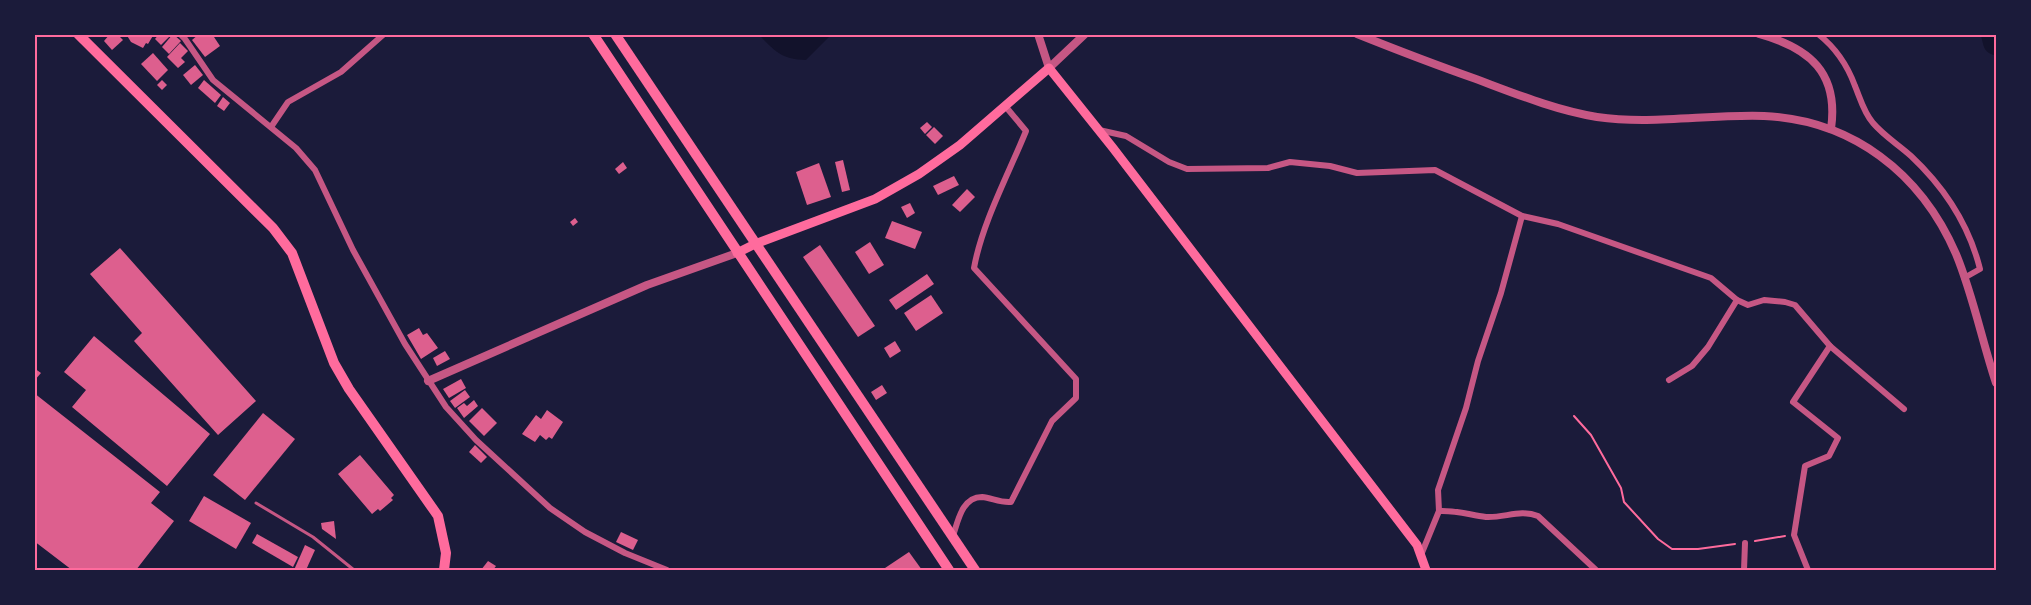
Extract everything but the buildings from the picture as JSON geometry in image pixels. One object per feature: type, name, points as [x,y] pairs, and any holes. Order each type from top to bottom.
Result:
[{"type":"highway","points":[[78,34],[273,228],[292,253],[334,363],[349,389],[438,516],[446,553],[444,570]]},
{"type":"highway","points":[[593,34],[949,570]]},
{"type":"highway","points":[[615,34],[975,570]]},
{"type":"main road","points":[[737,254],[755,244],[874,199],[960,145],[1049,68],[1417,546],[1423,565]]},
{"type":"street","points":[[180,34],[213,80],[296,148],[315,170],[353,250],[405,344],[446,407],[476,440],[550,508],[585,532],[625,553],[667,570]]},
{"type":"street","points":[[271,127],[288,102],[341,72],[384,34]]},
{"type":"street","points":[[1038,34],[1049,68],[1085,34]]},
{"type":"street","points":[[1357,34],[1539,103],[1597,117],[1635,120],[1764,116],[1813,122],[1876,153],[1893,165],[1917,192],[1937,219],[1956,254],[1996,383]]},
{"type":"street","points":[[1759,34],[1788,43],[1810,58],[1823,73],[1831,91],[1834,108],[1831,129]]},
{"type":"street","points":[[1818,34],[1831,44],[1846,64],[1871,122],[1911,156],[1960,215],[1974,247],[1980,269],[1964,278]]},
{"type":"street","points":[[952,537],[963,507],[973,499],[983,497],[1002,502],[1011,501],[1052,421],[1076,398],[1076,379],[974,268],[977,250],[1026,131],[1006,106]]},
{"type":"street","points":[[1099,130],[1126,136],[1169,162],[1187,169],[1268,168],[1290,162],[1330,166],[1357,173],[1435,170],[1522,216],[1558,224],[1711,279],[1737,300],[1748,305],[1764,300],[1795,305],[1830,346],[1904,409]]},
{"type":"street","points":[[1423,565],[1439,510],[1438,490],[1466,408],[1478,360],[1501,293],[1522,216]]},
{"type":"street","points":[[428,381],[646,285],[737,254]]},
{"type":"street","points":[[1669,380],[1692,366],[1708,347],[1737,300]]},
{"type":"street","points":[[1809,570],[1794,535],[1804,466],[1829,456],[1838,438],[1793,402],[1830,346]]},
{"type":"street","points":[[1439,510],[1452,510],[1487,517],[1527,512],[1538,516],[1596,570]]},
{"type":"street","points":[[1744,570],[1745,543]]},
{"type":"lane","points":[[256,503],[313,537],[354,570]]},
{"type":"path","points":[[1574,416],[1592,435],[1621,488],[1623,502],[1672,549],[1698,549],[1794,535]]},
{"type":"shaded area","points":[[759,35],[831,35],[806,60],[780,54]]},
{"type":"waterway","points":[[1994,34],[1996,42]]}]
